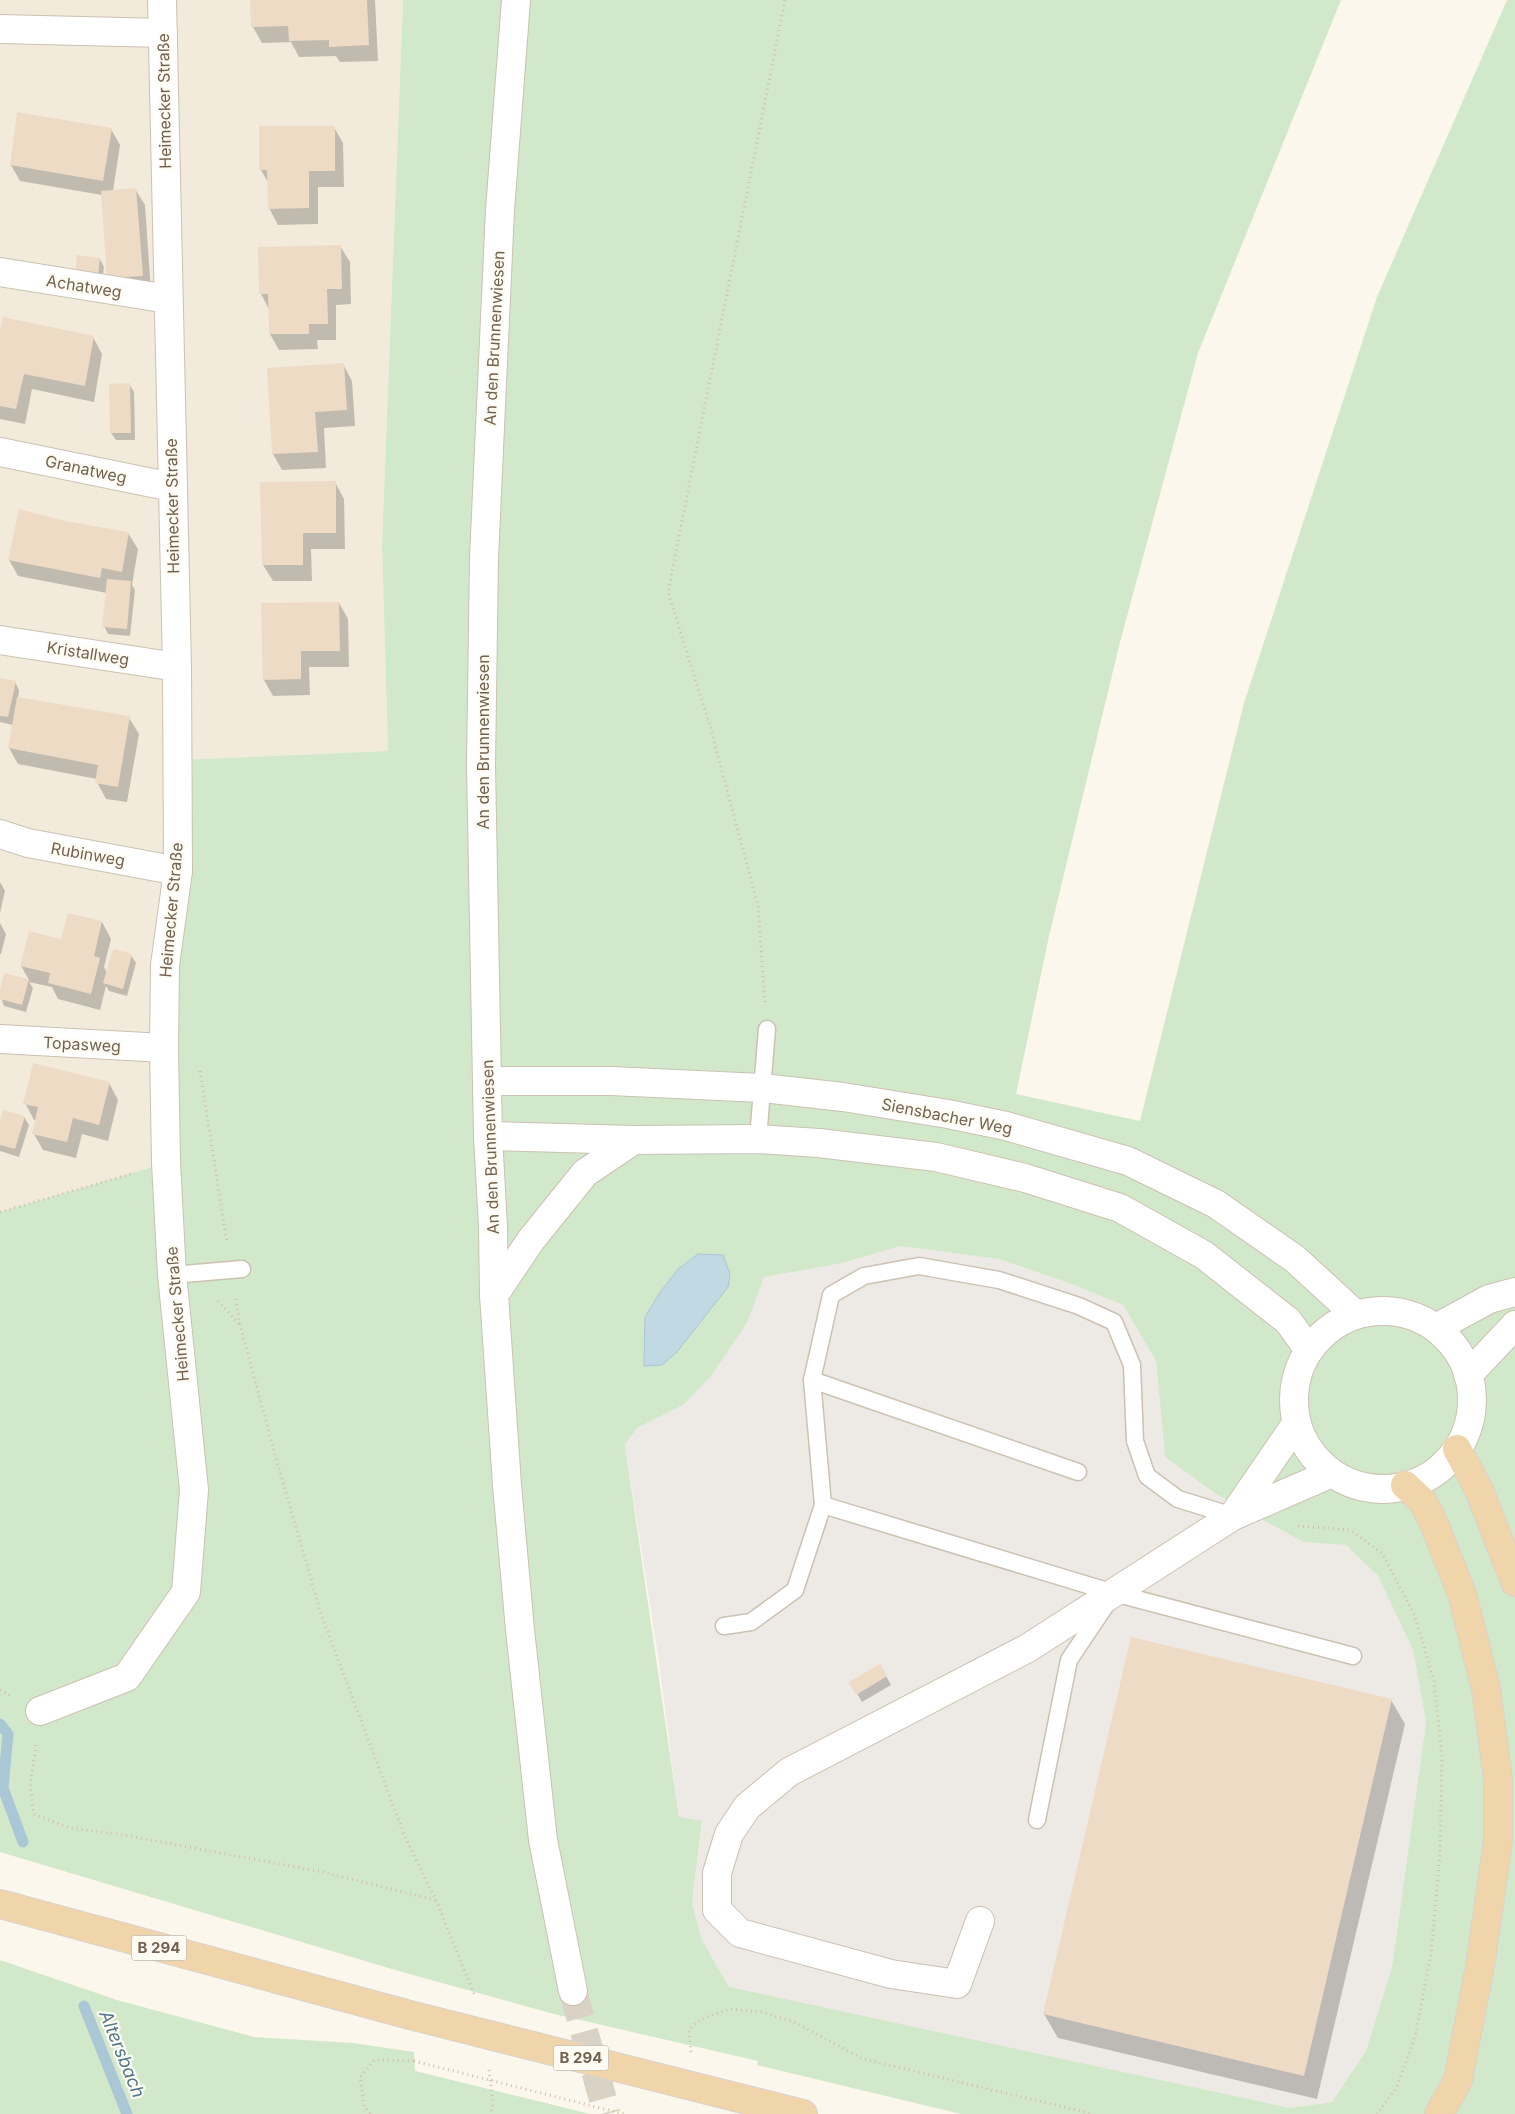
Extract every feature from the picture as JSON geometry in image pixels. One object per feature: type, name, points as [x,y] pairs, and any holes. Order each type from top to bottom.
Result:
[{"type":"highway","points":[[1457,1450],[1479,1490],[1515,1582]]},
{"type":"highway","points":[[1405,1485],[1423,1502],[1432,1519],[1462,1594],[1486,1689],[1498,1778],[1498,1841],[1480,1966],[1458,2080],[1439,2114]]},
{"type":"highway","points":[[0,1920],[13,1907]]},
{"type":"highway","name":"B 294","points":[[13,1907],[410,2015],[803,2114]]},
{"type":"street","name":"Heimecker Straße","points":[[40,1711],[127,1677],[186,1592],[194,1490],[172,1275],[166,1163],[165,965],[178,870],[177,667],[162,0]]},
{"type":"street","name":"An den Brunnenwiesen","points":[[516,0],[500,210],[484,558],[481,765],[488,1136],[493,1227],[494,1295],[506,1485],[542,1840],[573,1991]]},
{"type":"street","points":[[0,30],[163,33]]},
{"type":"street","name":"Achatweg","points":[[0,272],[168,299]]},
{"type":"street","name":"Granatweg","points":[[0,452],[172,487]]},
{"type":"street","name":"Kristallweg","points":[[0,640],[177,667]]},
{"type":"street","name":"Rubinweg","points":[[0,834],[28,843],[178,870]]},
{"type":"street","name":"Topasweg","points":[[0,1039],[164,1048]]},
{"type":"street","name":"Siensbacher Weg","points":[[488,1081],[611,1081],[762,1088],[843,1097],[948,1114],[1006,1126],[1128,1161],[1216,1204],[1295,1259],[1355,1314]]},
{"type":"street","points":[[488,1136],[634,1140],[758,1139],[819,1143],[936,1157],[1025,1178],[1120,1208],[1204,1255],[1288,1321],[1310,1350]]},
{"type":"street","points":[[494,1295],[531,1240],[585,1173],[634,1140]]},
{"type":"street","points":[[1436,1328],[1489,1299],[1515,1292]]},
{"type":"street","points":[[1378,1311],[1408,1314],[1436,1328],[1458,1350],[1472,1390],[1470,1421],[1457,1450],[1436,1472],[1420,1482],[1389,1489],[1359,1486],[1332,1473],[1309,1450],[1296,1424],[1293,1401],[1297,1379],[1310,1350],[1331,1328],[1355,1314],[1378,1311]]},
{"type":"street","points":[[1468,1375],[1515,1325]]},
{"type":"street","points":[[1234,1516],[1296,1424]]},
{"type":"street","points":[[980,1921],[957,1984],[891,1974],[740,1933],[717,1910],[717,1873],[729,1834],[747,1807],[789,1772],[1028,1648],[1234,1516],[1332,1473]]},
{"type":"lane","points":[[758,1139],[767,1029]]},
{"type":"lane","points":[[724,1626],[751,1622],[795,1590],[823,1505],[812,1380],[831,1295],[864,1276],[919,1266],[1008,1283],[1079,1306],[1114,1322],[1132,1365],[1135,1441],[1147,1476],[1178,1499],[1234,1516]]},
{"type":"lane","points":[[172,1275],[237,1270]]},
{"type":"lane","points":[[812,1380],[1078,1472]]},
{"type":"lane","points":[[823,1505],[1114,1593],[1353,1656]]},
{"type":"lane","points":[[1037,1820],[1069,1660],[1114,1593]]},
{"type":"path","points":[[767,1029],[758,906],[710,726],[668,592],[785,0]]},
{"type":"path","points":[[200,1068],[237,1270],[240,1325],[322,1617],[405,1836],[436,1900],[478,2004]]},
{"type":"path","points":[[0,1212],[166,1163]]},
{"type":"path","points":[[1291,1525],[1350,1530],[1382,1553],[1414,1614],[1434,1682],[1442,1757],[1440,1855],[1431,1953],[1416,2033],[1398,2087],[1377,2114]]},
{"type":"path","points":[[0,1690],[40,1711],[30,1787],[34,1814],[70,1828],[124,1835],[322,1872],[436,1900]]},
{"type":"path","points":[[692,2058],[689,2030],[701,2019],[730,2009],[763,2012],[794,2022],[863,2059],[1092,2114]]},
{"type":"path","points":[[370,2114],[364,2106],[360,2077],[374,2060],[414,2061],[624,2114]]},
{"type":"path","points":[[489,2067],[494,2103],[491,2114]]},
{"type":"shaded area","points":[[0,0],[403,0],[382,545],[388,751],[177,760],[166,1163],[0,1212]]},
{"type":"shaded area","points":[[900,1246],[999,1259],[1069,1283],[1123,1305],[1156,1361],[1165,1457],[1216,1494],[1303,1542],[1346,1545],[1378,1576],[1413,1650],[1426,1722],[1392,1967],[1366,2051],[1332,2102],[1290,2108],[730,1988],[702,1940],[692,1903],[702,1822],[679,1818],[658,1655],[625,1445],[637,1428],[683,1405],[747,1323],[763,1277],[843,1263]]},
{"type":"green space","points":[[403,0],[1341,0],[1198,353],[1119,646],[1049,936],[1016,1094],[1140,1121],[1244,703],[1377,297],[1507,0],[1515,0],[1515,2114],[961,2114],[757,2065],[758,2061],[554,2014],[402,1972],[0,1852],[0,1212],[166,1163],[177,760],[388,751],[382,545]],"holes":[[[900,1246],[999,1259],[1069,1283],[1123,1305],[1156,1361],[1165,1457],[1216,1494],[1303,1542],[1346,1545],[1378,1576],[1413,1650],[1426,1722],[1392,1967],[1366,2051],[1332,2102],[1290,2108],[729,1987],[702,1940],[692,1903],[702,1821],[679,1817],[625,1445],[637,1428],[683,1405],[711,1376],[747,1323],[764,1277],[843,1263]]]},
{"type":"green space","points":[[0,1960],[117,2000],[254,2037],[353,2043],[414,2052],[415,2071],[590,2114],[0,2114]]},
{"type":"water","points":[[698,1254],[723,1255],[730,1274],[728,1287],[677,1352],[662,1365],[644,1366],[645,1317],[661,1291],[678,1269]]},
{"type":"building","points":[[250,0],[367,0],[369,45],[329,47],[329,40],[289,41],[288,26],[251,27]]},
{"type":"building","points":[[17,112],[112,128],[103,181],[10,165]]},
{"type":"building","points":[[259,126],[335,126],[335,171],[309,171],[309,208],[268,209],[267,170],[259,170]]},
{"type":"building","points":[[136,188],[143,276],[107,278],[101,191]]},
{"type":"building","points":[[341,245],[342,289],[327,289],[328,324],[309,324],[309,334],[269,334],[268,294],[259,294],[258,247]]},
{"type":"building","points":[[77,255],[100,258],[98,276],[75,273]]},
{"type":"building","points":[[3,317],[94,336],[85,386],[24,374],[16,409],[0,406],[0,330]]},
{"type":"building","points":[[344,363],[347,410],[315,412],[318,452],[272,454],[267,368]]},
{"type":"building","points":[[130,383],[131,433],[110,433],[109,384]]},
{"type":"building","points":[[336,481],[336,533],[303,533],[303,565],[262,565],[260,482]]},
{"type":"building","points":[[19,509],[65,521],[129,532],[122,572],[102,568],[100,578],[8,560]]},
{"type":"building","points":[[107,579],[131,581],[127,629],[102,627]]},
{"type":"building","points":[[339,602],[340,651],[301,651],[301,679],[263,680],[261,603]]},
{"type":"building","points":[[0,678],[16,681],[8,717],[0,716]]},
{"type":"building","points":[[17,697],[130,716],[118,787],[95,783],[98,765],[8,748]]},
{"type":"building","points":[[68,913],[102,921],[94,956],[100,958],[91,994],[48,983],[50,973],[20,966],[29,931],[61,939]]},
{"type":"building","points":[[113,949],[132,954],[123,989],[103,983]]},
{"type":"building","points":[[4,973],[29,979],[22,1005],[0,999]]},
{"type":"building","points":[[33,1063],[110,1082],[99,1125],[73,1118],[67,1142],[32,1134],[38,1107],[23,1104]]},
{"type":"building","points":[[3,1110],[25,1116],[15,1149],[0,1145],[0,1121]]},
{"type":"building","points":[[1131,1637],[1392,1699],[1304,2076],[1043,2014]]},
{"type":"building","points":[[880,1664],[887,1676],[856,1695],[849,1682]]},
{"type":"waterway","name":"Altersbach","points":[[0,1724],[8,1734],[3,1788],[23,1842]]},
{"type":"waterway","name":"Altersbach","points":[[84,2006],[127,2114]]},
{"type":"tunnel","points":[[573,1991],[607,2114]]}]
